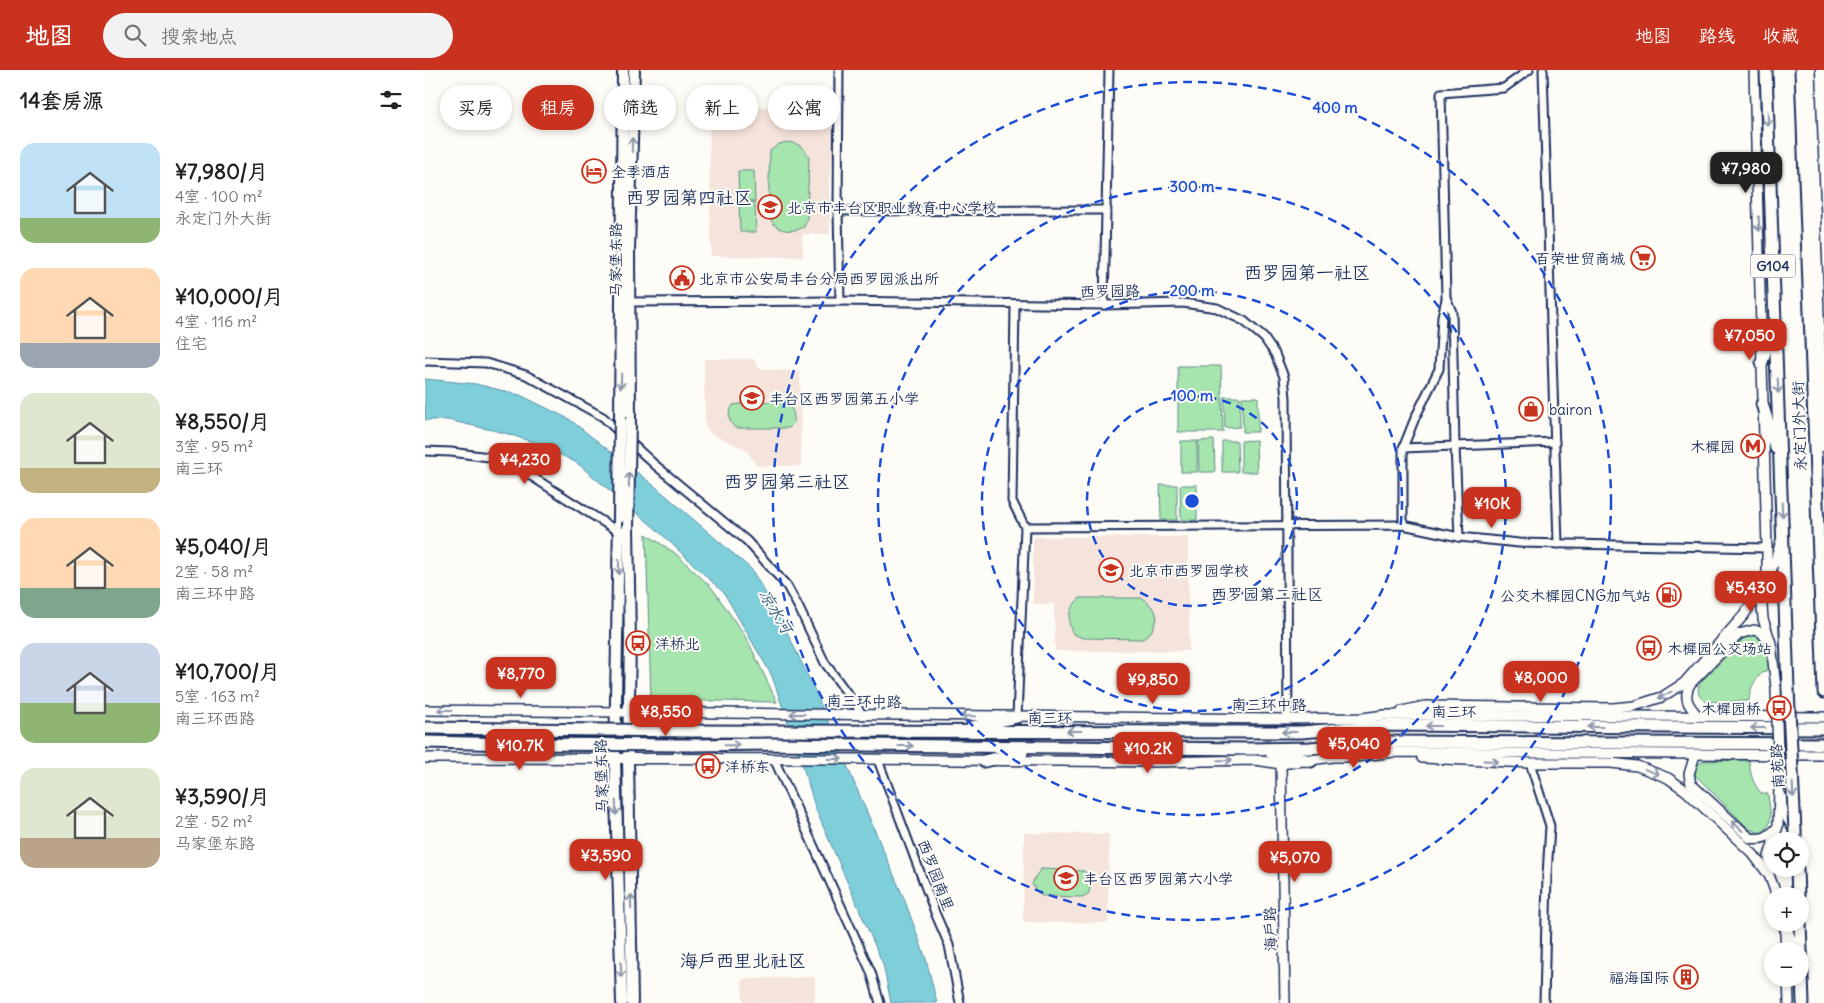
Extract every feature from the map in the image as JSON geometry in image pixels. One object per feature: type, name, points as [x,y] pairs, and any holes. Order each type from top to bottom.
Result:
[{"type":"highway","name":"永定门外大街","points":[[1767,70],[1788,689]]},
{"type":"highway","name":"永定门外大街","points":[[1801,70],[1824,692]]},
{"type":"highway","points":[[1762,362],[1775,317]]},
{"type":"highway","points":[[1762,404],[1781,462]]},
{"type":"highway","name":"南苑路","points":[[1788,689],[1795,832]]},
{"type":"highway","points":[[951,732],[1017,717]]},
{"type":"highway","points":[[1362,718],[1387,720]]},
{"type":"highway","name":"南三环","points":[[425,728],[692,731],[1301,732],[1387,720],[1824,728]]},
{"type":"highway","name":"南三环","points":[[425,742],[1249,749],[1310,748],[1384,742],[1824,744]]},
{"type":"highway","points":[[1394,752],[1411,743]]},
{"type":"highway","points":[[984,761],[1048,747]]},
{"type":"highway","points":[[1249,749],[1311,761]]},
{"type":"highway","points":[[1802,987],[1803,1003]]},
{"type":"main road","name":"马家堡东路","points":[[623,70],[626,302],[625,419],[619,518],[623,530],[630,640],[628,759],[632,1003]]},
{"type":"main road","name":"马家堡东路","points":[[626,302],[634,70]]},
{"type":"main road","points":[[623,530],[625,419]]},
{"type":"main road","name":"马家堡东路","points":[[622,1003],[615,759],[623,530]]},
{"type":"street","points":[[839,70],[838,211],[840,301]]},
{"type":"street","points":[[1104,306],[1109,70]]},
{"type":"street","points":[[1403,525],[1403,448],[1415,418],[1439,369],[1442,316],[1446,297],[1441,93],[1503,88],[1529,70]]},
{"type":"street","points":[[1543,70],[1558,544]]},
{"type":"street","points":[[1754,70],[1767,548],[1767,581],[1762,606],[1763,619],[1771,643]]},
{"type":"street","name":"永定门外大街","points":[[1810,70],[1819,216],[1824,447]]},
{"type":"street","points":[[838,211],[1107,210]]},
{"type":"street","points":[[1446,297],[1452,312],[1459,537]]},
{"type":"street","name":"西罗园路","points":[[626,302],[840,301],[1104,306],[1183,303],[1217,308],[1244,321],[1264,338],[1275,354],[1284,377],[1286,398],[1288,719]]},
{"type":"street","points":[[1015,305],[1012,501],[1025,527],[1017,717]]},
{"type":"street","points":[[425,361],[486,363],[526,375],[603,417],[654,464],[747,541],[787,586],[825,663],[863,715]]},
{"type":"street","points":[[1403,448],[1555,442]]},
{"type":"street","points":[[425,451],[489,457],[520,469],[623,530]]},
{"type":"street","points":[[1025,527],[1403,525],[1459,537],[1558,544],[1767,548]]},
{"type":"street","points":[[1387,720],[1425,706],[1613,708],[1634,706],[1662,697],[1684,683],[1744,615],[1767,581],[1775,562],[1783,533]]},
{"type":"street","points":[[1697,716],[1689,706],[1686,698],[1687,690],[1690,684],[1735,637],[1754,630],[1761,632],[1771,643]]},
{"type":"street","name":"南苑路","points":[[1771,643],[1779,787]]},
{"type":"street","name":"南三环中路","points":[[425,710],[1017,717],[1362,718]]},
{"type":"street","points":[[678,714],[678,759]]},
{"type":"street","points":[[1387,720],[1697,716],[1824,717]]},
{"type":"street","points":[[1355,757],[1394,752],[1641,753],[1695,756],[1824,755]]},
{"type":"street","points":[[425,758],[1157,762],[1255,760],[1281,764],[1333,758],[1390,756],[1531,763],[1611,763],[1637,766],[1668,778],[1685,790],[1753,854],[1764,868]]},
{"type":"street","points":[[1695,756],[1689,774],[1691,784],[1750,838],[1767,838],[1777,828]]},
{"type":"street","points":[[774,759],[871,972],[879,1003]]},
{"type":"street","name":"西罗园南里","points":[[878,760],[949,945],[960,1003]]},
{"type":"street","points":[[1531,763],[1550,826],[1544,1003]]},
{"type":"street","name":"海户路","points":[[1281,764],[1285,1003]]},
{"type":"street","points":[[1776,832],[1779,787]]},
{"type":"street","points":[[1779,787],[1787,818],[1793,832]]},
{"type":"street","points":[[1788,987],[1789,1003]]},
{"type":"shaded area","name":"北京市丰台区职业教育中心学校","points":[[758,107],[768,107],[768,130],[834,130],[833,154],[829,180],[830,234],[802,234],[803,257],[711,256],[709,130],[758,130]]},
{"type":"shaded area","name":"丰台区西罗园第五小学","points":[[704,359],[754,359],[759,368],[800,372],[801,466],[757,466],[745,449],[710,433],[705,425]]},
{"type":"shaded area","name":"北京市西罗园学校","points":[[1033,537],[1188,537],[1189,651],[1055,651],[1054,604],[1033,604]]},
{"type":"shaded area","name":"丰台区西罗园第六小学","points":[[1024,833],[1109,834],[1108,923],[1023,922]]},
{"type":"shaded area","points":[[815,977],[815,1003],[743,1003],[742,979]]},
{"type":"green space","points":[[789,142],[801,146],[809,156],[807,218],[804,227],[794,230],[780,229],[773,223],[769,214],[770,151],[779,144]]},
{"type":"green space","points":[[738,171],[754,171],[755,201],[739,201]]},
{"type":"green space","points":[[739,202],[755,202],[756,232],[740,232]]},
{"type":"green space","points":[[1178,366],[1221,366],[1223,432],[1178,432]]},
{"type":"green space","points":[[1224,397],[1240,397],[1240,427],[1225,428]]},
{"type":"green space","points":[[1242,397],[1258,397],[1258,432],[1243,432]]},
{"type":"green space","points":[[753,402],[781,402],[787,404],[794,414],[794,423],[789,428],[735,428],[729,417],[733,405]]},
{"type":"green space","points":[[1214,440],[1215,472],[1199,472],[1198,441]]},
{"type":"green space","points":[[1256,440],[1257,472],[1241,472],[1241,441]]},
{"type":"green space","points":[[1181,441],[1197,441],[1197,472],[1181,472]]},
{"type":"green space","points":[[1222,441],[1237,441],[1238,472],[1222,472]]},
{"type":"green space","points":[[1160,485],[1177,485],[1177,520],[1161,520]]},
{"type":"green space","points":[[1180,485],[1197,485],[1197,520],[1181,520]]},
{"type":"green space","points":[[646,534],[675,553],[712,588],[747,639],[777,702],[651,700]]},
{"type":"green space","points":[[1080,598],[1143,598],[1155,610],[1157,619],[1151,632],[1143,639],[1083,638],[1073,634],[1069,624],[1069,614]]},
{"type":"green space","points":[[1752,632],[1770,639],[1771,669],[1758,677],[1750,691],[1749,701],[1705,702],[1699,694],[1700,683]]},
{"type":"green space","points":[[1749,760],[1755,785],[1761,793],[1768,794],[1770,821],[1766,830],[1761,833],[1749,829],[1695,775],[1696,766],[1703,761]]},
{"type":"green space","points":[[1041,869],[1084,871],[1090,881],[1089,893],[1083,897],[1042,896],[1032,884]]},
{"type":"water","name":"凉水河","points":[[425,379],[476,384],[520,395],[569,419],[657,488],[751,569],[780,617],[814,689],[905,901],[926,959],[937,1003],[891,1003],[883,964],[816,810],[772,676],[724,593],[655,528],[577,463],[539,444],[505,433],[448,420],[425,420]]},
{"type":"place","name":"全季酒店","points":[[594,171]]},
{"type":"place","name":"北京市丰台区职业教育中心学校","points":[[770,207]]},
{"type":"place","name":"百荣世贸商城","points":[[1643,258]]},
{"type":"place","name":"北京市公安局丰台分局西罗园派出所","points":[[682,278]]},
{"type":"place","name":"丰台区西罗园第五小学","points":[[752,398]]},
{"type":"place","name":"bairon","points":[[1531,409]]},
{"type":"place","name":"木樨园","points":[[1753,446]]},
{"type":"place","name":"北京市西罗园学校","points":[[1111,570]]},
{"type":"place","name":"公交木樨园CNG加气站","points":[[1669,595]]},
{"type":"place","name":"洋桥北","points":[[638,643]]},
{"type":"place","name":"木樨园公交场站","points":[[1649,648]]},
{"type":"place","name":"木樨园桥","points":[[1779,708]]},
{"type":"place","name":"洋桥东","points":[[708,766]]},
{"type":"place","name":"丰台区西罗园第六小学","points":[[1066,878]]},
{"type":"place","name":"福海国际","points":[[1686,977]]},
{"type":"district","name":"西罗园第四社区","points":[[689,197]]},
{"type":"district","name":"西罗园第一社区","points":[[1307,272]]},
{"type":"district","name":"西罗园第三社区","points":[[787,481]]},
{"type":"district","name":"西罗园第二社区","points":[[1267,594]]},
{"type":"district","name":"海户西里北社区","points":[[743,960]]}]
